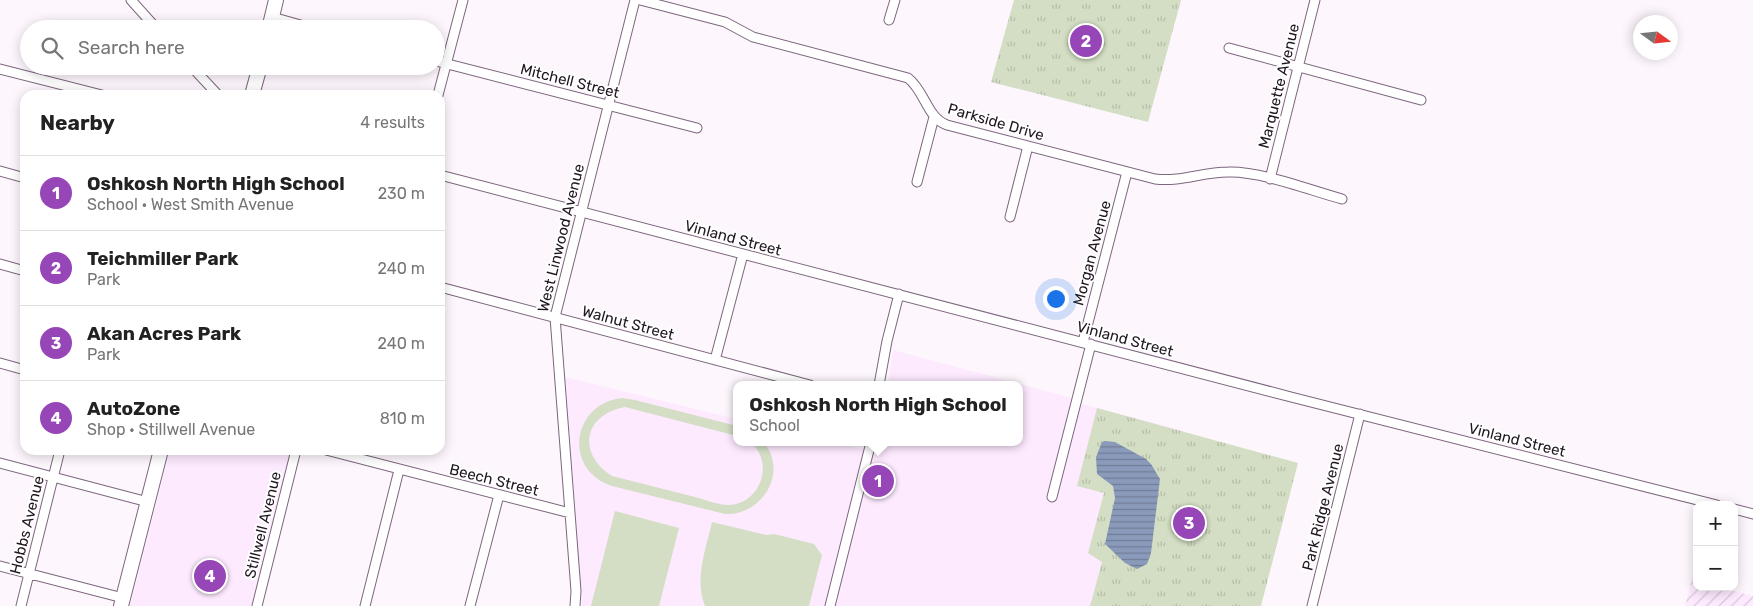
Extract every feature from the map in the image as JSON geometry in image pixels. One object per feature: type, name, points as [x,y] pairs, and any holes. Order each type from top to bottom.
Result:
[{"type":"main road","points":[[271,20],[276,0]]},
{"type":"main road","points":[[253,90],[258,75]]},
{"type":"main road","points":[[122,602],[161,455]]},
{"type":"street","points":[[130,0],[149,20]]},
{"type":"street","points":[[445,68],[463,0]]},
{"type":"street","name":"West Linwood Avenue","points":[[575,606],[576,591],[555,317],[635,0]]},
{"type":"street","name":"Parkside Drive","points":[[640,0],[724,22],[753,37],[908,78],[918,87],[934,117],[947,125],[1127,172],[1170,181],[1228,172],[1270,180],[1342,199]]},
{"type":"street","points":[[889,20],[894,0]]},
{"type":"street","name":"Marquette Avenue","points":[[1270,180],[1315,0]]},
{"type":"street","points":[[1229,48],[1421,100]]},
{"type":"street","name":"Mitchell Street","points":[[446,64],[697,128]]},
{"type":"street","points":[[0,69],[20,74]]},
{"type":"street","points":[[24,75],[82,90]]},
{"type":"street","points":[[199,75],[213,90]]},
{"type":"street","points":[[439,90],[443,75]]},
{"type":"street","points":[[917,182],[934,117]]},
{"type":"street","points":[[1010,217],[1028,146]]},
{"type":"street","points":[[0,171],[20,177]]},
{"type":"street","name":"Morgan Avenue","points":[[1052,497],[1127,172]]},
{"type":"street","name":"Vinland Street","points":[[445,176],[1701,501]]},
{"type":"street","points":[[716,360],[743,254]]},
{"type":"street","points":[[0,264],[20,270]]},
{"type":"street","name":"Walnut Street","points":[[445,288],[795,381]]},
{"type":"street","points":[[880,381],[887,341],[899,294]]},
{"type":"street","points":[[0,364],[20,369]]},
{"type":"street","name":"Park Ridge Avenue","points":[[1312,606],[1360,414]]},
{"type":"street","points":[[830,606],[870,446]]},
{"type":"street","name":"Hobbs Avenue","points":[[21,606],[59,455]]},
{"type":"street","name":"Stillwell Avenue","points":[[257,606],[295,455]]},
{"type":"street","name":"Beech Street","points":[[344,455],[570,513]]},
{"type":"street","points":[[0,463],[148,502]]},
{"type":"street","points":[[365,606],[399,470]]},
{"type":"street","points":[[470,606],[499,495]]},
{"type":"street","points":[[1738,510],[1753,514]]},
{"type":"street","points":[[0,566],[122,602]]},
{"type":"shaded area","points":[[893,350],[1009,381],[889,381]]},
{"type":"shaded area","points":[[565,377],[733,418],[733,446],[848,446],[877,453],[878,446],[1023,446],[1023,385],[1072,398],[1071,401],[1184,431],[1102,562],[1090,606],[582,606]]},
{"type":"shaded area","points":[[169,455],[290,455],[251,606],[130,606]]},
{"type":"shaded area","points":[[1693,574],[1693,591],[1734,591],[1753,596],[1753,606],[1685,606]]},
{"type":"green space","points":[[1014,0],[1181,0],[1148,122],[991,82]]},
{"type":"green space","points":[[622,398],[635,400],[733,425],[733,435],[625,407],[611,411],[600,418],[593,427],[590,436],[590,447],[593,457],[612,476],[721,504],[740,503],[756,490],[761,480],[762,460],[754,446],[766,446],[774,468],[772,480],[767,491],[760,501],[750,508],[738,513],[725,514],[612,486],[596,478],[586,466],[580,453],[580,438],[584,424],[592,412],[605,403]]},
{"type":"green space","points":[[1097,408],[1298,463],[1261,606],[1090,606],[1102,562],[1088,553],[1104,493],[1077,486]]},
{"type":"green space","points":[[615,511],[679,528],[659,606],[591,606]]},
{"type":"green space","points":[[712,522],[814,544],[822,555],[809,606],[705,606],[702,596],[701,575],[704,553]]},
{"type":"water","points":[[1102,442],[1115,442],[1146,459],[1160,479],[1151,553],[1147,564],[1137,569],[1125,563],[1105,544],[1115,498],[1113,486],[1097,474],[1096,457]]},
{"type":"place","name":"Teichmiller Park","points":[[1086,41]]},
{"type":"place","name":"Oshkosh North High School","points":[[878,481]]},
{"type":"place","name":"Akan Acres Park","points":[[1189,523]]},
{"type":"place","name":"AutoZone","points":[[210,576]]}]
